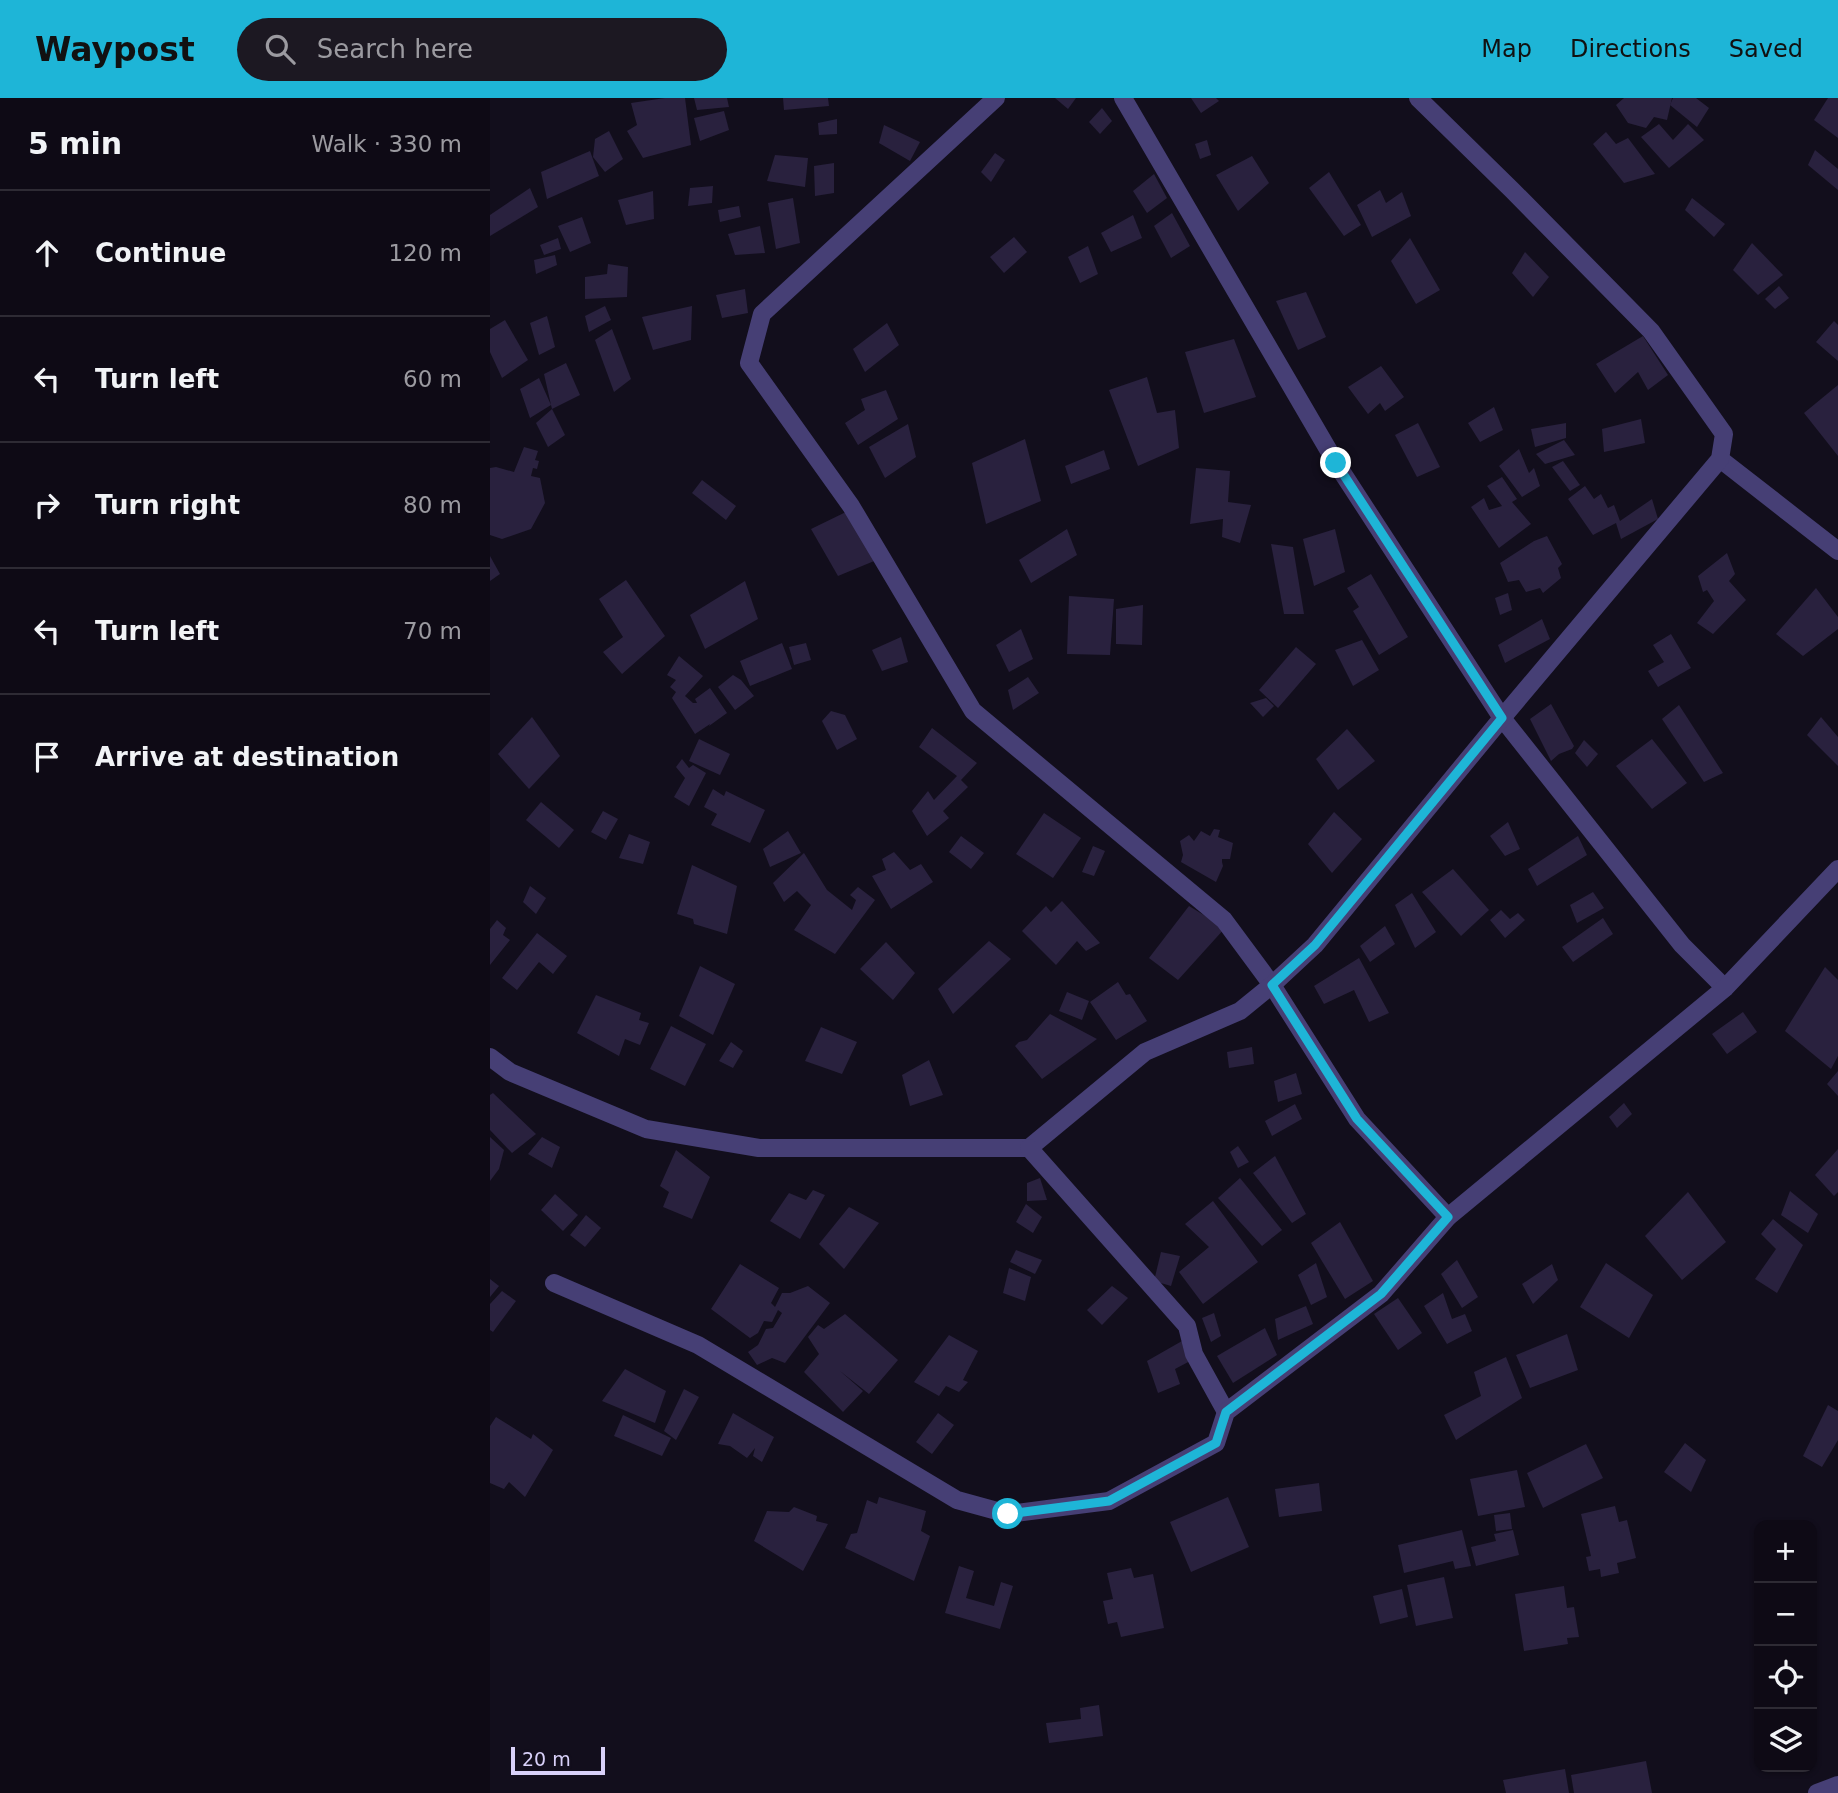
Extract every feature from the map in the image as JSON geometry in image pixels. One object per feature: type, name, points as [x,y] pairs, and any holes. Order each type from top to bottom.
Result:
[{"type":"street","points":[[996,98],[762,314],[749,363],[851,506],[973,711],[1224,920],[1272,985],[1357,1119],[1448,1217]]},
{"type":"street","points":[[1123,98],[1336,463],[1502,718],[1682,945],[1725,988]]},
{"type":"street","points":[[490,1057],[510,1072],[646,1129],[759,1148],[1029,1148],[1145,1052],[1240,1011],[1315,945],[1720,459],[1724,434],[1651,331],[1418,98]]},
{"type":"street","points":[[1720,459],[1838,551]]},
{"type":"street","points":[[554,1283],[698,1345],[957,1500],[1008,1514],[1109,1501],[1216,1443],[1226,1412],[1381,1294],[1448,1217],[1725,988],[1838,869]]},
{"type":"street","points":[[1029,1148],[1187,1326],[1194,1354],[1226,1412]]},
{"type":"street","points":[[1817,1793],[1838,1785]]},
{"type":"building","points":[[685,98],[691,145],[643,158],[627,131],[637,125],[631,103]]},
{"type":"building","points":[[694,98],[727,98],[729,107],[697,110]]},
{"type":"building","points":[[783,98],[828,98],[829,106],[784,110]]},
{"type":"building","points":[[1055,98],[1076,98],[1068,109]]},
{"type":"building","points":[[1191,98],[1216,98],[1219,101],[1201,113]]},
{"type":"building","points":[[1624,98],[1672,98],[1667,120],[1654,117],[1646,128],[1628,123],[1616,105]]},
{"type":"building","points":[[1673,98],[1696,98],[1709,108],[1697,127],[1670,105]]},
{"type":"building","points":[[1828,98],[1838,98],[1838,138],[1814,120]]},
{"type":"building","points":[[1102,108],[1112,121],[1100,134],[1089,122]]},
{"type":"building","points":[[724,111],[729,130],[700,141],[694,118]]},
{"type":"building","points":[[837,119],[837,134],[819,135],[818,123]]},
{"type":"building","points":[[1659,124],[1673,140],[1688,124],[1704,140],[1669,168],[1641,137]]},
{"type":"building","points":[[884,125],[920,142],[910,161],[879,143]]},
{"type":"building","points":[[609,131],[623,159],[605,172],[593,157],[595,139]]},
{"type":"building","points":[[1606,132],[1616,144],[1628,138],[1655,174],[1624,183],[1593,144]]},
{"type":"building","points":[[1207,140],[1211,155],[1200,159],[1195,144]]},
{"type":"building","points":[[1815,150],[1838,169],[1838,190],[1808,165]]},
{"type":"building","points":[[590,151],[599,176],[547,199],[541,172]]},
{"type":"building","points":[[995,153],[1005,160],[991,182],[981,172]]},
{"type":"building","points":[[775,155],[808,158],[805,187],[767,181]]},
{"type":"building","points":[[1252,156],[1269,183],[1238,211],[1216,175]]},
{"type":"building","points":[[834,163],[834,193],[815,196],[814,166]]},
{"type":"building","points":[[1329,172],[1361,225],[1344,236],[1309,188]]},
{"type":"building","points":[[1154,174],[1167,198],[1147,213],[1133,191]]},
{"type":"building","points":[[713,186],[712,203],[688,206],[690,188]]},
{"type":"building","points":[[530,188],[538,207],[490,236],[490,215]]},
{"type":"building","points":[[1380,190],[1386,203],[1402,192],[1411,216],[1372,237],[1357,205]]},
{"type":"building","points":[[653,191],[654,219],[626,225],[618,200]]},
{"type":"building","points":[[793,198],[800,243],[776,249],[768,203]]},
{"type":"building","points":[[1692,198],[1725,224],[1714,237],[1685,210]]},
{"type":"building","points":[[739,206],[741,217],[720,222],[718,210]]},
{"type":"building","points":[[1172,213],[1190,246],[1171,258],[1154,226]]},
{"type":"building","points":[[1133,215],[1142,238],[1111,252],[1101,233]]},
{"type":"building","points":[[582,217],[591,243],[570,252],[558,226]]},
{"type":"building","points":[[760,226],[765,253],[735,255],[728,234]]},
{"type":"building","points":[[1014,237],[1027,252],[1004,273],[990,257]]},
{"type":"building","points":[[558,238],[561,249],[544,255],[540,245]]},
{"type":"building","points":[[1410,238],[1440,290],[1416,304],[1391,261]]},
{"type":"building","points":[[1752,243],[1783,275],[1758,295],[1733,270]]},
{"type":"building","points":[[1088,246],[1098,274],[1080,283],[1068,257]]},
{"type":"building","points":[[1525,252],[1549,277],[1533,297],[1512,273]]},
{"type":"building","points":[[555,255],[557,265],[536,274],[534,260]]},
{"type":"building","points":[[608,264],[628,267],[627,297],[585,299],[585,277],[607,274]]},
{"type":"building","points":[[1779,286],[1789,298],[1775,309],[1765,299]]},
{"type":"building","points":[[745,289],[748,313],[722,318],[716,295]]},
{"type":"building","points":[[1306,292],[1326,337],[1298,350],[1276,301]]},
{"type":"building","points":[[605,306],[611,320],[589,332],[585,316]]},
{"type":"building","points":[[692,306],[691,340],[653,350],[642,317]]},
{"type":"building","points":[[547,316],[555,347],[539,355],[530,323]]},
{"type":"building","points":[[505,320],[528,360],[502,378],[490,352],[490,329]]},
{"type":"building","points":[[1834,321],[1838,325],[1838,361],[1816,342]]},
{"type":"building","points":[[887,323],[899,345],[865,372],[853,349]]},
{"type":"building","points":[[612,329],[631,379],[614,392],[595,340]]},
{"type":"building","points":[[1643,336],[1668,375],[1648,390],[1638,372],[1615,393],[1596,364]]},
{"type":"building","points":[[1234,339],[1256,397],[1204,413],[1185,352]]},
{"type":"building","points":[[566,363],[580,395],[552,409],[544,374]]},
{"type":"building","points":[[1381,366],[1404,397],[1385,411],[1380,403],[1368,414],[1348,387]]},
{"type":"building","points":[[1147,377],[1157,413],[1175,410],[1179,448],[1138,466],[1109,390]]},
{"type":"building","points":[[539,378],[551,405],[530,418],[520,389]]},
{"type":"building","points":[[1838,385],[1838,456],[1804,413]]},
{"type":"building","points":[[886,390],[898,419],[858,445],[845,423],[865,410],[861,399]]},
{"type":"building","points":[[1494,407],[1503,430],[1480,442],[1468,423]]},
{"type":"building","points":[[552,409],[565,435],[548,447],[536,423]]},
{"type":"building","points":[[1641,419],[1645,443],[1604,452],[1602,429]]},
{"type":"building","points":[[1418,423],[1440,467],[1417,477],[1395,435]]},
{"type":"building","points":[[1566,423],[1566,438],[1535,447],[1531,429]]},
{"type":"building","points":[[908,424],[916,457],[885,478],[869,447]]},
{"type":"building","points":[[1025,439],[1041,501],[986,524],[972,463]]},
{"type":"building","points":[[1564,440],[1575,455],[1545,464],[1536,454]]},
{"type":"building","points":[[524,447],[538,451],[535,460],[539,461],[537,469],[533,468],[531,476],[540,478],[545,503],[531,529],[502,539],[490,535],[490,468],[514,472]]},
{"type":"building","points":[[1519,449],[1529,473],[1534,468],[1540,486],[1522,497],[1499,466]]},
{"type":"building","points":[[1104,450],[1110,469],[1071,484],[1065,466]]},
{"type":"building","points":[[1563,461],[1580,485],[1570,491],[1552,467]]},
{"type":"building","points":[[1196,468],[1230,471],[1228,502],[1251,505],[1240,543],[1222,537],[1223,519],[1190,524]]},
{"type":"building","points":[[1502,477],[1517,499],[1512,502],[1531,524],[1499,548],[1471,507],[1484,498],[1489,510],[1502,506],[1487,486]]},
{"type":"building","points":[[702,480],[736,506],[726,520],[692,493]]},
{"type":"building","points":[[1585,486],[1594,499],[1601,494],[1608,508],[1614,505],[1620,521],[1652,499],[1658,519],[1621,539],[1616,523],[1593,535],[1568,499]]},
{"type":"building","points":[[850,510],[879,559],[838,576],[811,529]]},
{"type":"building","points":[[1067,529],[1077,555],[1031,583],[1019,560]]},
{"type":"building","points":[[1335,529],[1345,572],[1314,586],[1303,539]]},
{"type":"building","points":[[1547,536],[1562,564],[1558,568],[1561,578],[1543,593],[1540,588],[1526,592],[1519,580],[1508,582],[1500,563],[1534,541]]},
{"type":"building","points":[[1271,544],[1293,547],[1304,614],[1284,614]]},
{"type":"building","points":[[1727,553],[1735,574],[1729,581],[1746,600],[1713,634],[1697,623],[1714,601],[1707,590],[1703,592],[1698,576]]},
{"type":"building","points":[[490,556],[500,574],[490,581]]},
{"type":"building","points":[[1371,574],[1408,637],[1379,655],[1353,611],[1359,607],[1347,588]]},
{"type":"building","points":[[626,580],[665,636],[622,674],[603,652],[623,637],[599,599]]},
{"type":"building","points":[[745,581],[758,619],[705,649],[690,615]]},
{"type":"building","points":[[1816,588],[1838,617],[1838,629],[1803,656],[1776,634]]},
{"type":"building","points":[[1508,593],[1512,610],[1500,615],[1495,598]]},
{"type":"building","points":[[1069,596],[1114,599],[1110,655],[1067,654]]},
{"type":"building","points":[[1143,605],[1142,645],[1116,644],[1116,609]]},
{"type":"building","points":[[1542,619],[1550,639],[1505,663],[1498,645]]},
{"type":"building","points":[[1021,629],[1033,659],[1009,672],[996,645]]},
{"type":"building","points":[[1671,634],[1691,668],[1658,687],[1648,671],[1664,662],[1653,645]]},
{"type":"building","points":[[901,637],[908,662],[882,671],[872,650]]},
{"type":"building","points":[[1362,640],[1379,670],[1353,686],[1335,650]]},
{"type":"building","points":[[782,643],[792,669],[750,686],[740,661]]},
{"type":"building","points":[[806,643],[811,660],[794,665],[789,647]]},
{"type":"building","points":[[1296,647],[1316,664],[1278,708],[1259,690]]},
{"type":"building","points":[[679,656],[703,676],[685,696],[697,703],[695,699],[710,688],[727,713],[695,734],[672,698],[676,692],[670,687],[676,680],[667,675]]},
{"type":"building","points":[[733,675],[741,680],[754,696],[735,710],[718,687]]},
{"type":"building","points":[[1028,677],[1039,693],[1013,710],[1008,690]]},
{"type":"building","points":[[1266,698],[1274,706],[1263,717],[1250,703]]},
{"type":"building","points":[[1551,704],[1574,746],[1551,761],[1530,719]]},
{"type":"building","points":[[1679,705],[1723,773],[1704,782],[1662,719]]},
{"type":"building","points":[[831,711],[845,715],[857,739],[837,750],[822,721]]},
{"type":"building","points":[[532,717],[560,756],[529,789],[498,754]]},
{"type":"building","points":[[1821,717],[1838,737],[1838,766],[1807,735]]},
{"type":"building","points":[[932,728],[977,763],[961,780],[968,787],[943,811],[949,818],[927,836],[912,811],[928,791],[934,800],[957,776],[919,747]]},
{"type":"building","points":[[1347,729],[1375,761],[1338,790],[1316,759]]},
{"type":"building","points":[[699,739],[730,754],[720,775],[689,761]]},
{"type":"building","points":[[1652,739],[1687,783],[1652,809],[1616,766]]},
{"type":"building","points":[[1584,740],[1598,754],[1587,767],[1575,753]]},
{"type":"building","points":[[682,759],[689,768],[693,765],[706,773],[689,806],[674,797],[685,778],[676,767]]},
{"type":"building","points":[[713,789],[724,796],[726,791],[765,810],[750,843],[711,825],[717,814],[704,807]]},
{"type":"building","points":[[541,802],[574,830],[559,848],[526,820]]},
{"type":"building","points":[[603,811],[618,819],[606,840],[591,832]]},
{"type":"building","points":[[1334,812],[1362,839],[1332,873],[1308,844]]},
{"type":"building","points":[[1044,813],[1081,838],[1053,878],[1016,854]]},
{"type":"building","points":[[1508,822],[1520,849],[1505,856],[1490,836]]},
{"type":"building","points":[[1214,829],[1220,830],[1218,837],[1233,843],[1230,859],[1222,859],[1223,866],[1216,882],[1181,862],[1183,855],[1180,841],[1189,835],[1194,841],[1201,831],[1210,836]]},
{"type":"building","points":[[788,831],[801,853],[770,867],[763,849]]},
{"type":"building","points":[[629,834],[650,842],[643,864],[619,858]]},
{"type":"building","points":[[961,836],[984,853],[971,869],[949,852]]},
{"type":"building","points":[[1578,836],[1587,855],[1537,886],[1528,869]]},
{"type":"building","points":[[1093,846],[1105,851],[1094,876],[1082,872]]},
{"type":"building","points":[[894,852],[910,870],[921,864],[933,882],[891,909],[872,876],[886,870],[882,859]]},
{"type":"building","points":[[804,853],[827,890],[852,910],[856,900],[850,895],[858,887],[875,900],[835,954],[794,930],[811,905],[797,891],[784,902],[773,883]]},
{"type":"building","points":[[692,865],[737,886],[727,934],[694,924],[693,919],[677,914]]},
{"type":"building","points":[[1453,869],[1489,910],[1461,936],[1422,892]]},
{"type":"building","points":[[530,886],[546,898],[536,914],[523,902]]},
{"type":"building","points":[[1593,892],[1604,908],[1577,923],[1570,905]]},
{"type":"building","points":[[1412,893],[1436,932],[1415,948],[1395,905]]},
{"type":"building","points":[[1062,901],[1100,943],[1086,951],[1077,941],[1056,965],[1022,931],[1046,906],[1051,912]]},
{"type":"building","points":[[1189,906],[1225,928],[1178,980],[1149,958]]},
{"type":"building","points":[[1501,910],[1510,919],[1518,913],[1525,920],[1505,938],[1490,920]]},
{"type":"building","points":[[1603,918],[1613,934],[1573,962],[1562,947]]},
{"type":"building","points":[[497,920],[506,928],[503,935],[510,940],[490,965],[490,929]]},
{"type":"building","points":[[1385,926],[1395,944],[1370,962],[1360,946]]},
{"type":"building","points":[[537,933],[567,956],[553,974],[539,962],[517,990],[502,978]]},
{"type":"building","points":[[989,941],[1011,959],[953,1014],[938,989]]},
{"type":"building","points":[[886,942],[915,973],[893,1000],[860,969]]},
{"type":"building","points":[[1359,958],[1389,1013],[1369,1022],[1354,990],[1324,1004],[1314,986]]},
{"type":"building","points":[[700,966],[735,984],[713,1035],[679,1016]]},
{"type":"building","points":[[1825,967],[1838,980],[1838,1056],[1831,1069],[1785,1031]]},
{"type":"building","points":[[1118,982],[1126,995],[1130,994],[1147,1021],[1116,1040],[1090,1002]]},
{"type":"building","points":[[1067,992],[1089,1001],[1082,1020],[1059,1011]]},
{"type":"building","points":[[596,995],[641,1013],[639,1020],[649,1023],[640,1045],[625,1039],[619,1056],[577,1033]]},
{"type":"building","points":[[1743,1012],[1757,1032],[1727,1054],[1712,1034]]},
{"type":"building","points":[[1050,1014],[1097,1039],[1042,1079],[1015,1046],[1027,1040]]},
{"type":"building","points":[[671,1026],[706,1044],[685,1086],[650,1069]]},
{"type":"building","points":[[821,1027],[857,1042],[842,1074],[805,1061]]},
{"type":"building","points":[[731,1042],[743,1051],[733,1068],[719,1061]]},
{"type":"building","points":[[1252,1047],[1254,1064],[1229,1068],[1227,1052]]},
{"type":"building","points":[[929,1060],[943,1095],[910,1106],[902,1075]]},
{"type":"building","points":[[1838,1071],[1838,1096],[1827,1084]]},
{"type":"building","points":[[1296,1073],[1302,1094],[1278,1102],[1274,1081]]},
{"type":"building","points":[[493,1093],[536,1134],[512,1153],[490,1130],[490,1095]]},
{"type":"building","points":[[1624,1103],[1632,1114],[1617,1128],[1609,1117]]},
{"type":"building","points":[[1295,1104],[1302,1119],[1272,1136],[1265,1121]]},
{"type":"building","points":[[490,1137],[504,1150],[499,1169],[490,1181]]},
{"type":"building","points":[[542,1137],[560,1147],[552,1168],[528,1154]]},
{"type":"building","points":[[1238,1146],[1249,1162],[1238,1168],[1230,1152]]},
{"type":"building","points":[[1838,1149],[1838,1192],[1834,1196],[1815,1175]]},
{"type":"building","points":[[676,1150],[710,1177],[692,1219],[663,1207],[669,1192],[660,1186]]},
{"type":"building","points":[[1275,1156],[1306,1214],[1292,1223],[1253,1173]]},
{"type":"building","points":[[1040,1178],[1047,1200],[1027,1201],[1027,1183]]},
{"type":"building","points":[[1240,1178],[1282,1230],[1262,1246],[1218,1198]]},
{"type":"building","points":[[813,1190],[825,1195],[800,1239],[770,1221],[789,1193],[806,1200]]},
{"type":"building","points":[[1790,1191],[1818,1214],[1808,1233],[1781,1215]]},
{"type":"building","points":[[1688,1192],[1726,1242],[1682,1280],[1645,1236]]},
{"type":"building","points":[[555,1194],[578,1215],[563,1231],[541,1210]]},
{"type":"building","points":[[1213,1201],[1258,1262],[1203,1304],[1179,1272],[1209,1247],[1185,1224]]},
{"type":"building","points":[[1026,1204],[1042,1217],[1033,1233],[1016,1222]]},
{"type":"building","points":[[849,1207],[879,1223],[844,1269],[819,1244]]},
{"type":"building","points":[[586,1215],[601,1228],[585,1247],[570,1235]]},
{"type":"building","points":[[1773,1219],[1803,1245],[1777,1293],[1755,1279],[1776,1249],[1761,1234]]},
{"type":"building","points":[[1340,1222],[1373,1281],[1345,1299],[1311,1243]]},
{"type":"building","points":[[1016,1250],[1042,1260],[1035,1274],[1010,1262]]},
{"type":"building","points":[[1161,1252],[1180,1256],[1171,1286],[1154,1281]]},
{"type":"building","points":[[1457,1260],[1478,1297],[1462,1308],[1441,1274]]},
{"type":"building","points":[[1316,1263],[1327,1297],[1311,1305],[1298,1275]]},
{"type":"building","points":[[1606,1263],[1653,1295],[1629,1338],[1580,1307]]},
{"type":"building","points":[[740,1264],[779,1288],[771,1303],[775,1307],[782,1293],[808,1286],[830,1303],[785,1363],[772,1358],[757,1365],[748,1352],[758,1345],[766,1329],[773,1328],[782,1313],[778,1310],[772,1322],[764,1321],[758,1333],[750,1338],[711,1309]]},
{"type":"building","points":[[1552,1264],[1558,1280],[1533,1304],[1522,1284]]},
{"type":"building","points":[[1009,1268],[1031,1277],[1025,1301],[1003,1293]]},
{"type":"building","points":[[490,1279],[499,1286],[490,1297]]},
{"type":"building","points":[[1112,1286],[1128,1298],[1102,1325],[1087,1310]]},
{"type":"building","points":[[502,1291],[516,1301],[493,1332],[490,1330],[490,1304]]},
{"type":"building","points":[[1443,1293],[1452,1319],[1465,1314],[1472,1331],[1447,1344],[1424,1306]]},
{"type":"building","points":[[1398,1298],[1422,1333],[1398,1350],[1374,1314]]},
{"type":"building","points":[[1306,1306],[1313,1324],[1278,1340],[1275,1319]]},
{"type":"building","points":[[1214,1313],[1221,1336],[1211,1342],[1202,1318]]},
{"type":"building","points":[[845,1314],[898,1360],[869,1394],[840,1371],[863,1391],[843,1412],[804,1372],[819,1354],[808,1337],[818,1325],[824,1329]]},
{"type":"building","points":[[1265,1328],[1277,1355],[1233,1383],[1217,1356]]},
{"type":"building","points":[[1567,1334],[1578,1370],[1530,1388],[1516,1355]]},
{"type":"building","points":[[949,1335],[978,1351],[963,1380],[968,1382],[959,1392],[946,1386],[939,1396],[914,1382]]},
{"type":"building","points":[[1182,1341],[1192,1360],[1175,1369],[1180,1384],[1158,1393],[1147,1361]]},
{"type":"building","points":[[1506,1357],[1522,1398],[1456,1440],[1444,1415],[1481,1396],[1474,1372]]},
{"type":"building","points":[[625,1369],[666,1391],[655,1423],[602,1401]]},
{"type":"building","points":[[684,1389],[699,1397],[676,1440],[664,1431]]},
{"type":"building","points":[[1828,1405],[1838,1411],[1838,1440],[1822,1467],[1803,1456]]},
{"type":"building","points":[[733,1413],[774,1437],[762,1462],[753,1456],[755,1448],[747,1458],[730,1446],[718,1444]]},
{"type":"building","points":[[938,1413],[954,1425],[932,1454],[916,1442]]},
{"type":"building","points":[[623,1415],[671,1438],[662,1456],[614,1436]]},
{"type":"building","points":[[496,1417],[531,1439],[533,1434],[553,1450],[525,1497],[509,1482],[504,1489],[490,1483],[490,1426]]},
{"type":"building","points":[[1685,1443],[1706,1460],[1691,1492],[1664,1472]]},
{"type":"building","points":[[1586,1444],[1603,1478],[1543,1508],[1527,1473]]},
{"type":"building","points":[[1517,1470],[1525,1507],[1478,1516],[1470,1479]]},
{"type":"building","points":[[1319,1483],[1322,1511],[1279,1517],[1275,1489]]},
{"type":"building","points":[[879,1497],[926,1511],[921,1531],[930,1536],[914,1581],[845,1548],[851,1534],[857,1533],[867,1500],[877,1504]]},
{"type":"building","points":[[1228,1497],[1249,1547],[1191,1572],[1170,1522]]},
{"type":"building","points":[[1615,1506],[1619,1522],[1627,1520],[1636,1558],[1617,1563],[1619,1573],[1601,1577],[1600,1569],[1589,1571],[1586,1557],[1591,1556],[1581,1514]]},
{"type":"building","points":[[794,1507],[817,1516],[816,1521],[828,1524],[803,1571],[754,1541],[767,1511],[789,1512]]},
{"type":"building","points":[[1510,1513],[1512,1529],[1496,1531],[1494,1515]]},
{"type":"building","points":[[1462,1530],[1471,1566],[1455,1569],[1453,1561],[1404,1573],[1398,1545]]},
{"type":"building","points":[[1513,1530],[1519,1555],[1476,1566],[1471,1547],[1496,1541],[1494,1534]]},
{"type":"building","points":[[959,1566],[974,1571],[966,1598],[994,1606],[1001,1582],[1013,1586],[1000,1629],[945,1613]]},
{"type":"building","points":[[1131,1568],[1134,1578],[1153,1574],[1164,1628],[1121,1637],[1117,1622],[1108,1624],[1103,1601],[1113,1599],[1107,1573]]},
{"type":"building","points":[[1444,1577],[1453,1618],[1416,1626],[1407,1585]]},
{"type":"building","points":[[1564,1586],[1567,1608],[1574,1607],[1579,1637],[1567,1638],[1568,1644],[1524,1651],[1515,1594]]},
{"type":"building","points":[[1402,1589],[1408,1617],[1380,1624],[1373,1596]]},
{"type":"building","points":[[1099,1705],[1103,1736],[1049,1743],[1046,1723],[1081,1719],[1080,1708]]},
{"type":"building","points":[[1646,1761],[1652,1793],[1574,1793],[1571,1775]]},
{"type":"building","points":[[1565,1769],[1569,1793],[1506,1793],[1503,1780]]},
{"type":"route","points":[[1008,1514],[1109,1501],[1216,1443],[1226,1412],[1381,1294],[1448,1217],[1357,1119],[1272,985],[1315,945],[1502,718],[1336,463]]}]
